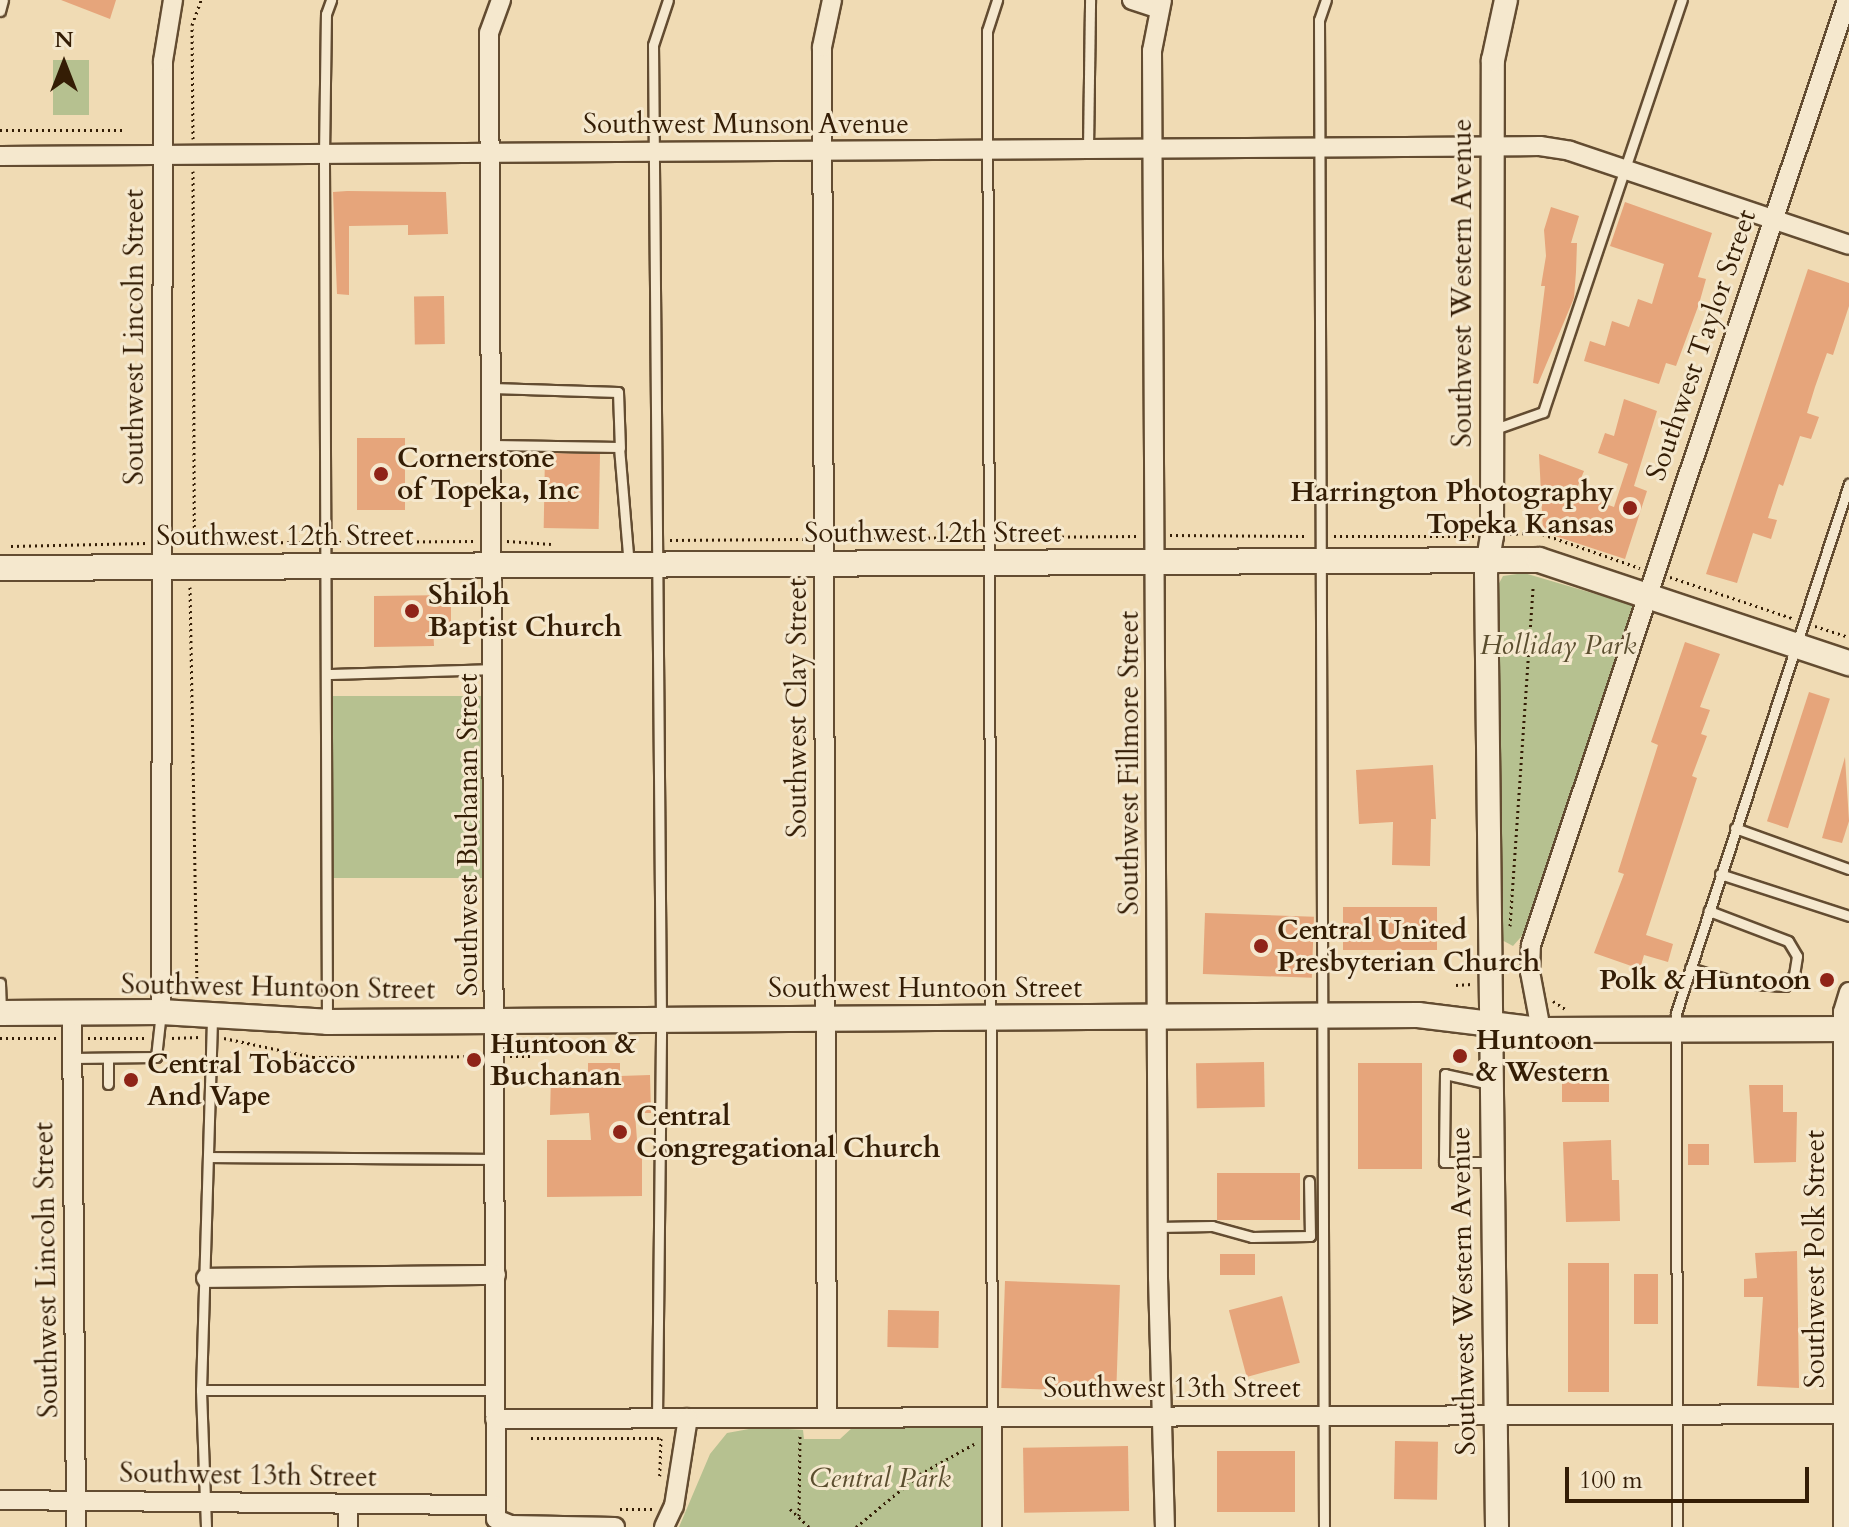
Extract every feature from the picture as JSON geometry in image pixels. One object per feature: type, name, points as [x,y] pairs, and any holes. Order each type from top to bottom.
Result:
[{"type":"main road","name":"Southwest 12th Street","points":[[0,568],[192,551],[327,566],[629,565],[659,553],[825,552],[990,563],[1539,560],[1849,663]]},
{"type":"main road","name":"Southwest Huntoon Street","points":[[0,1013],[161,1012],[212,1026],[497,1020],[1418,1015],[1541,1030],[1846,1029]]},
{"type":"street","name":"Southwest Lincoln Street","points":[[161,1012],[163,61],[173,0]]},
{"type":"street","name":"Southwest Buchanan Street","points":[[496,1517],[497,1020],[489,33],[501,0]]},
{"type":"street","name":"Southwest Clay Street","points":[[827,1417],[822,47],[832,0]]},
{"type":"street","points":[[1132,0],[1160,4]]},
{"type":"street","name":"Southwest Western Avenue","points":[[1497,1527],[1486,573],[1491,561],[1493,60],[1506,0]]},
{"type":"street","name":"Southwest Taylor Street","points":[[1541,1030],[1534,992],[1531,945],[1847,0]]},
{"type":"street","name":"Southwest Fillmore Street","points":[[1160,4],[1152,51],[1158,1227],[1165,1527]]},
{"type":"street","name":"Southwest Munson Avenue","points":[[0,156],[1555,147],[1849,245]]},
{"type":"street","name":"Southwest Polk Street","points":[[1845,1517],[1846,1029],[1849,992]]},
{"type":"street","name":"Southwest Lincoln Street","points":[[72,1013],[76,1527]]},
{"type":"street","points":[[206,1278],[496,1275]]},
{"type":"street","name":"Southwest 13th Street","points":[[495,1419],[1846,1414]]},
{"type":"street","points":[[992,1416],[992,1527]]},
{"type":"street","points":[[661,1518],[674,1506],[688,1418]]},
{"type":"street","name":"Southwest 13th Street","points":[[0,1500],[348,1505],[496,1517],[511,1525],[615,1527]]},
{"type":"street","points":[[348,1505],[348,1527]]},
{"type":"lane","points":[[0,11],[3,0]]},
{"type":"lane","points":[[327,1022],[324,155],[326,14],[331,0]]},
{"type":"lane","points":[[657,1418],[661,1019],[653,45],[668,0]]},
{"type":"lane","points":[[992,1416],[987,31],[997,0]]},
{"type":"lane","points":[[1088,149],[1090,0]]},
{"type":"lane","points":[[1324,1527],[1325,1016],[1319,20],[1326,0]]},
{"type":"lane","points":[[1491,430],[1543,412],[1682,0]]},
{"type":"lane","points":[[492,388],[618,392],[629,565]]},
{"type":"lane","points":[[493,445],[612,444],[620,448]]},
{"type":"lane","points":[[1677,1527],[1676,1013],[1849,484]]},
{"type":"lane","points":[[327,674],[495,669]]},
{"type":"lane","points":[[1735,828],[1849,869]]},
{"type":"lane","points":[[1720,874],[1849,916]]},
{"type":"lane","points":[[1690,968],[1738,983],[1785,986],[1794,975],[1797,956],[1788,941],[1709,911]]},
{"type":"lane","points":[[0,983],[0,1013]]},
{"type":"lane","points":[[72,1058],[156,1057],[161,1038],[161,1012]]},
{"type":"lane","points":[[206,1527],[208,1505],[201,1390],[212,1026]]},
{"type":"lane","points":[[108,1058],[108,1084]]},
{"type":"lane","points":[[1490,1084],[1445,1074],[1444,1162],[1493,1162]]},
{"type":"lane","points":[[209,1157],[496,1159]]},
{"type":"lane","points":[[1158,1227],[1212,1226],[1252,1237],[1310,1236],[1309,1181]]},
{"type":"lane","points":[[201,1390],[496,1390]]},
{"type":"path","points":[[197,991],[192,551],[192,25],[201,0]]},
{"type":"path","points":[[0,130],[124,130]]},
{"type":"path","points":[[659,553],[825,552],[990,537],[1191,536]]},
{"type":"path","points":[[0,548],[161,555],[327,542],[494,541],[564,545]]},
{"type":"path","points":[[1509,939],[1518,867],[1533,588]]},
{"type":"path","points":[[1456,985],[1491,984]]},
{"type":"path","points":[[1534,992],[1568,1010]]},
{"type":"path","points":[[0,1038],[161,1038],[212,1026],[313,1057],[530,1056]]},
{"type":"path","points":[[799,1516],[800,1432]]},
{"type":"path","points":[[531,1438],[661,1438],[660,1480]]},
{"type":"path","points":[[856,1527],[920,1474],[984,1438]]},
{"type":"path","points":[[790,1509],[809,1527]]},
{"type":"path","points":[[606,1510],[661,1518]]},
{"type":"green space","points":[[53,60],[89,60],[89,115],[53,115]]},
{"type":"green space","name":"Holliday Park","points":[[1524,573],[1633,605],[1527,930],[1513,946],[1500,939],[1497,587],[1503,576]]},
{"type":"green space","points":[[333,696],[483,696],[483,878],[333,878]]},
{"type":"green space","name":"Central Park","points":[[986,1426],[985,1527],[679,1527],[710,1454],[727,1433],[760,1427],[803,1430],[804,1439],[840,1439],[853,1427]]},
{"type":"building","points":[[61,0],[116,0],[110,19]]},
{"type":"building","points":[[333,192],[446,192],[448,234],[408,235],[408,225],[349,226],[349,295],[337,294]]},
{"type":"building","points":[[1625,202],[1712,233],[1698,277],[1706,279],[1699,304],[1676,366],[1666,363],[1659,384],[1584,361],[1590,341],[1605,346],[1612,321],[1629,327],[1638,299],[1652,304],[1664,264],[1610,246]]},
{"type":"building","points":[[1551,207],[1579,216],[1571,243],[1577,243],[1576,272],[1574,298],[1538,384],[1533,383],[1545,286],[1541,286],[1546,256],[1544,230]]},
{"type":"building","points":[[1808,269],[1849,283],[1849,306],[1833,355],[1827,353],[1807,413],[1819,417],[1811,439],[1800,436],[1783,486],[1779,484],[1768,518],[1777,520],[1771,539],[1753,533],[1737,583],[1706,574]]},
{"type":"building","points":[[444,296],[445,344],[415,345],[414,297]]},
{"type":"building","points":[[1624,399],[1657,411],[1634,486],[1647,491],[1625,559],[1543,532],[1539,454],[1584,471],[1575,493],[1614,507],[1628,464],[1598,453],[1605,433],[1614,436]]},
{"type":"building","name":"Cornerstone of Topeka, Inc","points":[[357,438],[405,438],[405,510],[357,510]]},
{"type":"building","points":[[545,453],[600,454],[599,529],[544,528]]},
{"type":"building","name":"Shiloh Baptist Church","points":[[451,595],[451,626],[433,626],[434,646],[374,647],[374,596]]},
{"type":"building","points":[[1685,642],[1720,654],[1700,707],[1710,710],[1701,734],[1707,736],[1692,776],[1697,778],[1646,935],[1673,944],[1668,962],[1644,955],[1640,969],[1594,953],[1624,874],[1618,872],[1658,745],[1651,742]]},
{"type":"building","points":[[1809,692],[1830,699],[1788,828],[1767,821]]},
{"type":"building","points":[[1845,757],[1849,821],[1842,843],[1822,838]]},
{"type":"building","points":[[1433,765],[1436,819],[1431,819],[1430,866],[1392,865],[1393,822],[1359,824],[1356,770]]},
{"type":"building","points":[[1343,907],[1437,907],[1437,950],[1343,950]]},
{"type":"building","name":"Central United Presbyterian Church","points":[[1205,913],[1314,917],[1312,978],[1203,974]]},
{"type":"building","points":[[1264,1062],[1265,1107],[1197,1108],[1196,1063]]},
{"type":"building","name":"Central Congregational Church","points":[[588,1063],[620,1063],[620,1076],[650,1075],[651,1113],[635,1113],[637,1140],[642,1140],[642,1196],[547,1197],[547,1140],[591,1140],[589,1113],[550,1115],[551,1075],[588,1074]]},
{"type":"building","points":[[1358,1063],[1422,1063],[1422,1169],[1358,1169]]},
{"type":"building","points":[[1562,1068],[1609,1068],[1609,1102],[1562,1102]]},
{"type":"building","points":[[1749,1085],[1783,1085],[1783,1112],[1797,1112],[1796,1162],[1754,1163]]},
{"type":"building","points":[[1611,1140],[1612,1180],[1619,1180],[1620,1221],[1566,1222],[1563,1142]]},
{"type":"building","points":[[1688,1144],[1709,1144],[1709,1165],[1688,1165]]},
{"type":"building","points":[[1217,1173],[1300,1173],[1300,1220],[1217,1220]]},
{"type":"building","points":[[1797,1251],[1799,1388],[1757,1386],[1763,1297],[1744,1297],[1744,1279],[1757,1278],[1755,1253]]},
{"type":"building","points":[[1220,1254],[1255,1254],[1255,1275],[1220,1275]]},
{"type":"building","points":[[1568,1263],[1609,1263],[1609,1392],[1568,1392]]},
{"type":"building","points":[[1634,1274],[1658,1274],[1658,1324],[1634,1324]]},
{"type":"building","points":[[1005,1281],[1120,1285],[1116,1392],[1001,1388]]},
{"type":"building","points":[[1282,1296],[1300,1363],[1247,1377],[1229,1310]]},
{"type":"building","points":[[888,1310],[939,1311],[938,1348],[887,1347]]},
{"type":"building","points":[[1395,1441],[1438,1442],[1437,1500],[1394,1499]]},
{"type":"building","points":[[1128,1446],[1129,1511],[1024,1513],[1023,1448]]},
{"type":"building","points":[[1217,1451],[1295,1451],[1295,1512],[1217,1512]]},
{"type":"place","name":"Cornerstone of Topeka, Inc","points":[[381,474]]},
{"type":"place","name":"Harrington Photography Topeka Kansas","points":[[1630,508]]},
{"type":"place","name":"Shiloh Baptist Church","points":[[412,611]]},
{"type":"place","name":"Central United Presbyterian Church","points":[[1261,946]]},
{"type":"place","name":"Polk & Huntoon","points":[[1827,980]]},
{"type":"place","name":"Huntoon & Western","points":[[1460,1056]]},
{"type":"place","name":"Huntoon & Buchanan","points":[[474,1060]]},
{"type":"place","name":"Central Tobacco And Vape","points":[[131,1080]]},
{"type":"place","name":"Central Congregational Church","points":[[620,1132]]}]
